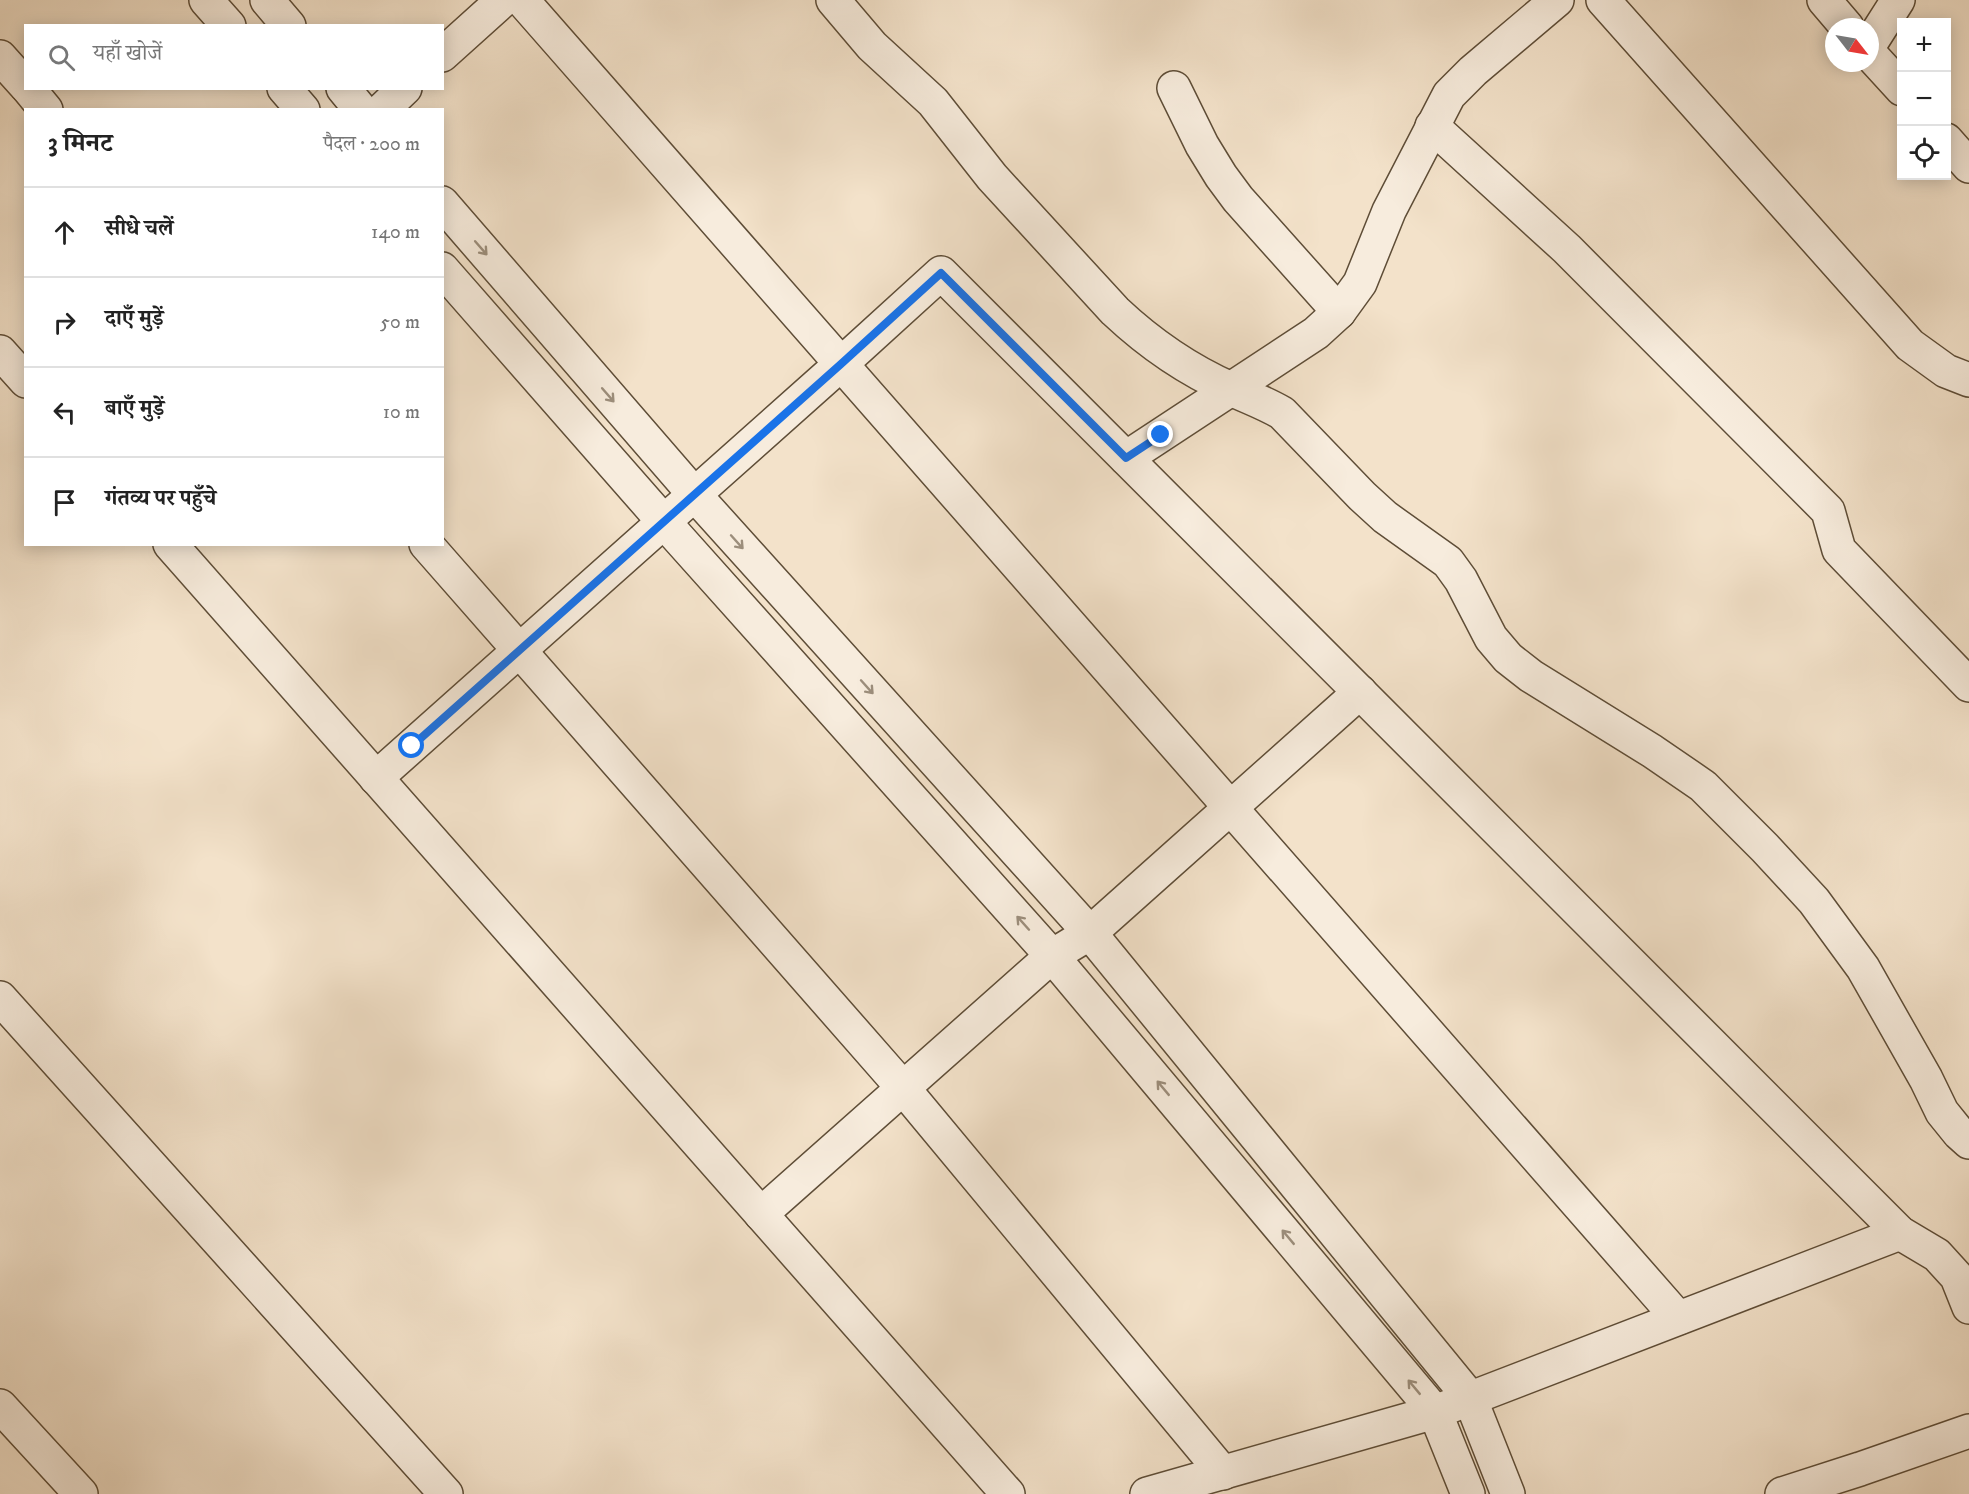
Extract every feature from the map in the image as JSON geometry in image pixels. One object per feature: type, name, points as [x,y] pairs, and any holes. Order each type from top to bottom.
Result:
[{"type":"street","points":[[206,0],[226,24]]},
{"type":"street","points":[[267,0],[287,24]]},
{"type":"street","points":[[444,53],[503,0]]},
{"type":"street","points":[[522,0],[1678,1318]]},
{"type":"street","points":[[833,0],[872,46],[933,102],[992,177],[1136,332],[1159,349],[1230,389],[1266,403],[1282,413],[1385,517],[1448,562],[1461,580],[1491,638],[1508,658],[1531,676],[1652,751],[1703,786],[1765,848],[1814,901],[1863,968],[1926,1079],[1942,1112],[1969,1142]]},
{"type":"street","points":[[1126,458],[1316,333],[1339,312],[1360,283],[1389,211],[1449,95],[1473,71],[1557,0]]},
{"type":"street","points":[[1603,0],[1910,345],[1946,371],[1969,380]]},
{"type":"street","points":[[1824,0],[1839,18]]},
{"type":"street","points":[[1879,30],[1898,0]]},
{"type":"street","points":[[0,57],[24,84]]},
{"type":"street","points":[[1879,64],[1897,84]]},
{"type":"street","points":[[1174,88],[1202,145],[1221,176],[1238,199],[1339,312]]},
{"type":"street","points":[[29,90],[44,108]]},
{"type":"street","points":[[286,90],[301,108]]},
{"type":"street","points":[[345,90],[359,108]]},
{"type":"street","points":[[384,108],[403,90]]},
{"type":"street","points":[[1432,126],[1567,249],[1828,511],[1839,550],[1969,685]]},
{"type":"street","points":[[1951,145],[1969,166]]},
{"type":"street","points":[[444,205],[694,494],[1090,933],[1470,1398],[1508,1494]]},
{"type":"street","points":[[444,271],[664,522],[1052,956],[1435,1412],[1468,1494]]},
{"type":"street","points":[[376,778],[941,273],[1900,1233],[1937,1255],[1957,1277],[1969,1307]]},
{"type":"street","points":[[0,352],[24,379]]},
{"type":"street","points":[[172,546],[1008,1494]]},
{"type":"street","points":[[428,546],[903,1088],[1223,1473]]},
{"type":"street","points":[[761,1214],[1052,956],[1090,933],[1360,692]]},
{"type":"street","points":[[0,998],[446,1494]]},
{"type":"street","points":[[1147,1494],[1435,1412],[1900,1233]]},
{"type":"street","points":[[0,1406],[81,1494]]},
{"type":"street","points":[[1782,1494],[1969,1431]]},
{"type":"route","points":[[412,746],[941,273],[1126,458],[1161,435]]}]
